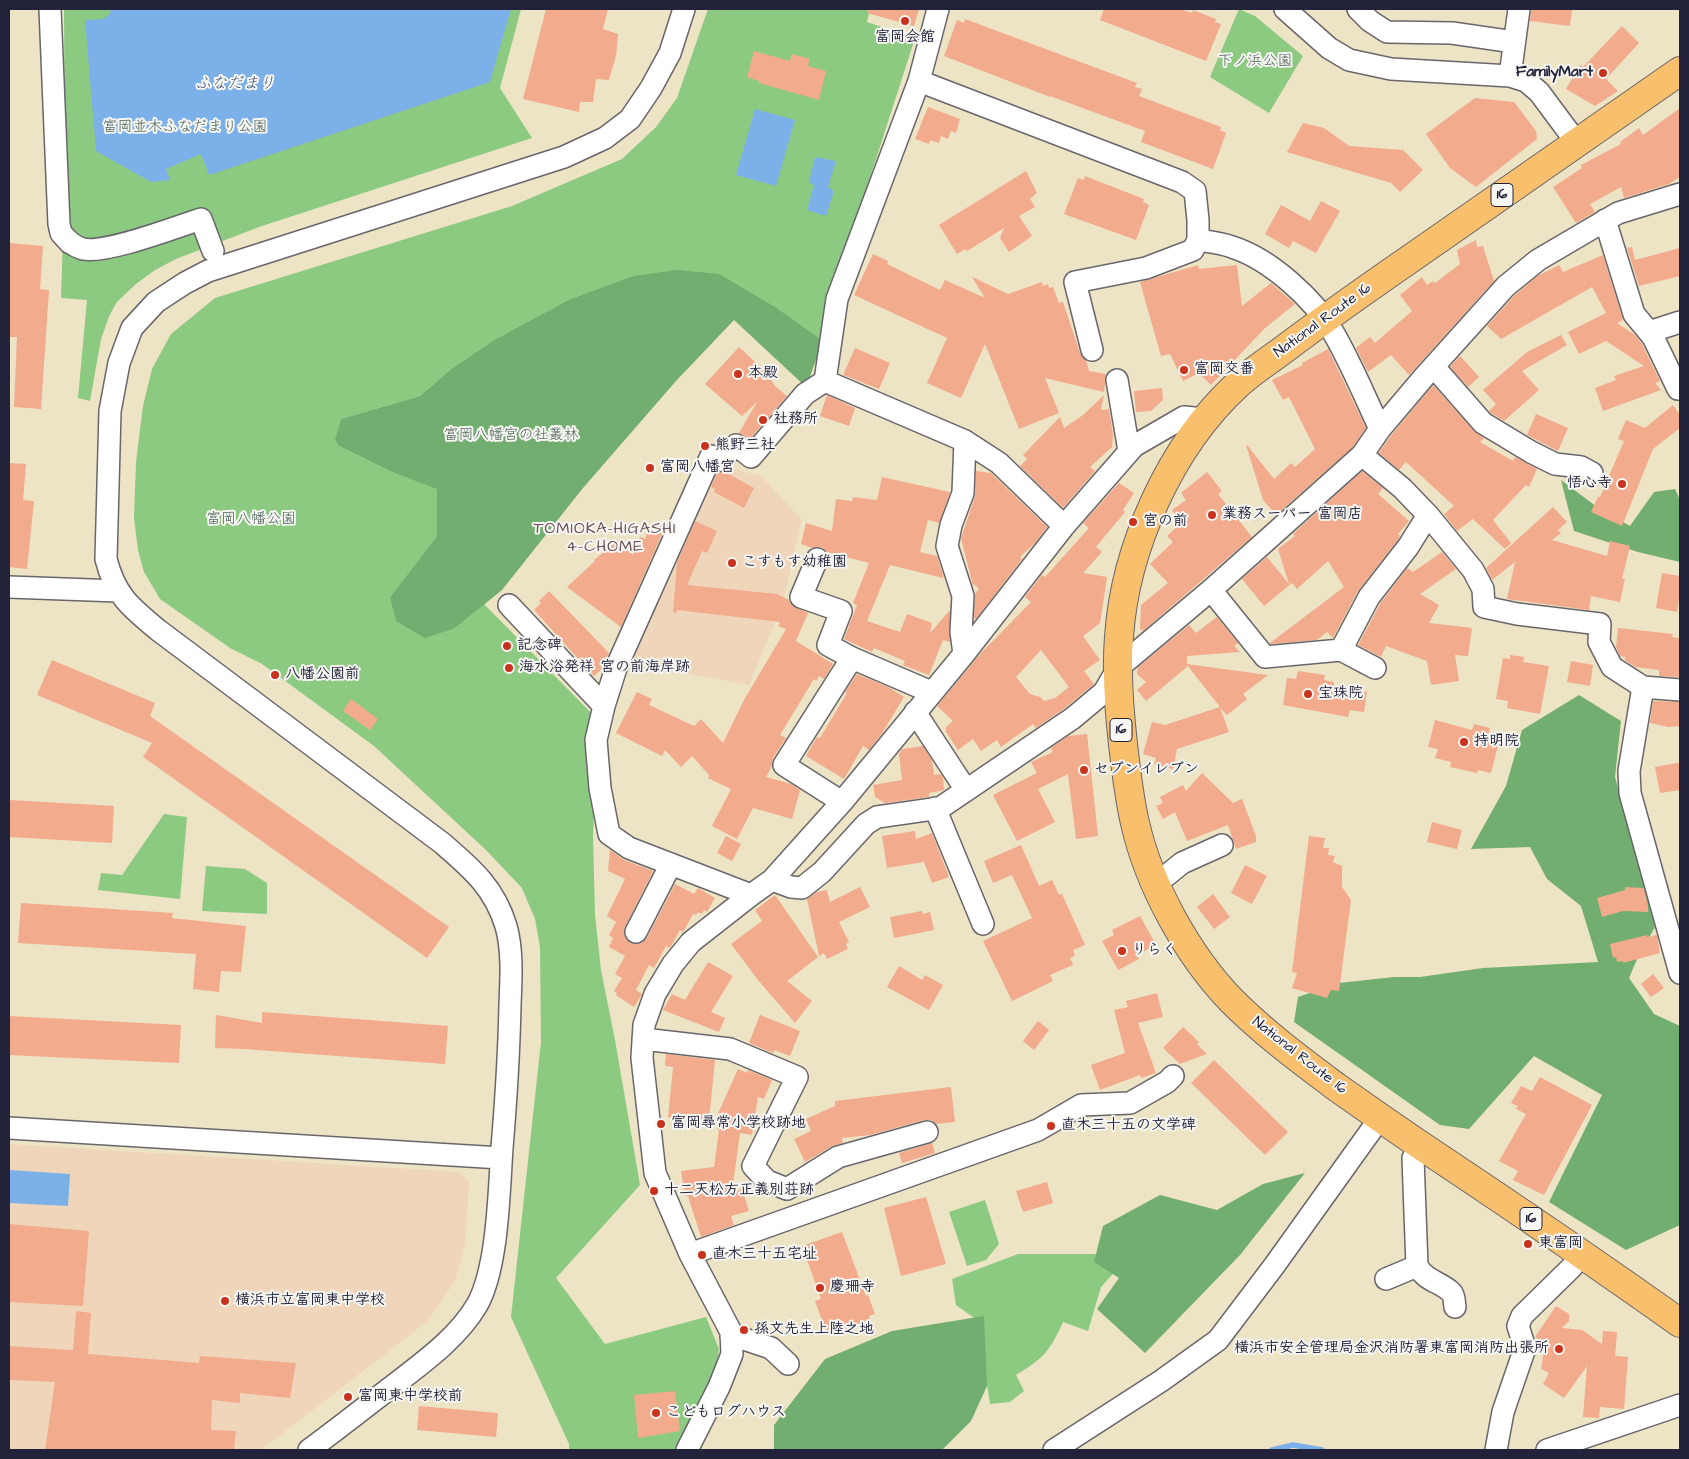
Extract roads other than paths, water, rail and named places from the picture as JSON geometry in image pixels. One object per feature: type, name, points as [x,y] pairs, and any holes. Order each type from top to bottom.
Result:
[{"type":"highway","name":"National Route 16","points":[[1680,71],[1324,319],[1238,384],[1204,419],[1166,480],[1138,541],[1126,582],[1119,634],[1118,668],[1119,704],[1129,788],[1136,826],[1156,884],[1181,934],[1204,969],[1229,998],[1260,1028],[1290,1053],[1380,1118],[1583,1254],[1680,1323]]},
{"type":"street","points":[[50,9],[59,224],[61,233],[70,243],[84,249],[105,249],[201,219],[213,251]]},
{"type":"street","points":[[309,1450],[430,1358],[465,1322],[483,1291],[492,1254],[509,1067],[511,967],[506,926],[488,887],[477,874],[442,843],[158,630],[136,612],[118,591],[106,559],[110,411],[119,363],[132,328],[156,302],[208,271],[564,157],[605,138],[630,119],[651,88],[670,53],[684,9]]},
{"type":"street","points":[[750,894],[628,848],[609,834],[600,788],[596,740],[616,668],[711,456],[721,460],[736,444],[751,457],[805,394],[825,381],[837,299],[919,81],[938,9]]},
{"type":"street","points":[[1285,9],[1329,48],[1349,60],[1391,69],[1510,76],[1526,81],[1539,92],[1577,143]]},
{"type":"street","points":[[1358,9],[1370,21],[1387,32],[1452,34],[1514,42]]},
{"type":"street","points":[[1510,76],[1518,9]]},
{"type":"street","points":[[919,81],[1182,182],[1195,191],[1198,240],[1193,250],[1146,268],[1075,282],[1092,350]]},
{"type":"street","points":[[772,880],[791,887],[802,888],[822,872],[866,824],[878,817],[940,808],[1073,718],[1104,692],[1118,668],[1211,590],[1362,455],[1380,429],[1506,286],[1538,260],[1618,213],[1680,194]]},
{"type":"street","points":[[1605,220],[1634,314],[1653,337],[1678,389],[1680,389]]},
{"type":"street","points":[[1198,240],[1233,247],[1246,253],[1279,274],[1304,294],[1333,333],[1380,429]]},
{"type":"street","points":[[1649,332],[1680,322]]},
{"type":"street","points":[[1434,367],[1483,424],[1555,464],[1581,467],[1592,473]]},
{"type":"street","points":[[1117,380],[1129,451]]},
{"type":"street","points":[[825,381],[965,441],[999,464],[1064,526]]},
{"type":"street","points":[[687,1450],[719,1387],[732,1354],[731,1332],[690,1254],[655,1173],[642,1058],[644,1025],[655,994],[673,964],[692,942],[750,894],[772,880],[842,802],[964,654],[1064,526],[1129,451],[1134,446],[1184,418],[1204,419]]},
{"type":"street","points":[[964,654],[961,632],[963,596],[947,546],[951,525],[963,493],[965,441]]},
{"type":"street","points":[[1362,455],[1402,488],[1428,515],[1473,570],[1483,589],[1484,607],[1517,614],[1600,624],[1599,642],[1612,667],[1643,687],[1680,690]]},
{"type":"street","points":[[1341,650],[1369,598],[1408,547],[1428,515]]},
{"type":"street","points":[[817,559],[801,597],[842,612],[828,645],[852,658],[931,692]]},
{"type":"street","points":[[9,587],[118,591]]},
{"type":"street","points":[[1211,590],[1265,657],[1341,650],[1374,668]]},
{"type":"street","points":[[509,605],[604,706]]},
{"type":"street","points":[[842,802],[784,765],[852,658]]},
{"type":"street","points":[[1643,687],[1629,771],[1630,793],[1674,927],[1680,974]]},
{"type":"street","points":[[915,712],[966,790]]},
{"type":"street","points":[[935,808],[983,924]]},
{"type":"street","points":[[1156,884],[1182,863],[1222,845]]},
{"type":"street","points":[[636,932],[671,864]]},
{"type":"street","points":[[643,1039],[730,1049],[797,1077],[753,1166],[767,1181],[787,1189],[838,1157],[927,1132]]},
{"type":"street","points":[[690,1254],[1038,1130],[1081,1105],[1130,1103],[1168,1082],[1173,1076]]},
{"type":"street","points":[[1054,1450],[1161,1382],[1218,1340],[1274,1266],[1380,1118]]},
{"type":"street","points":[[9,1128],[501,1158]]},
{"type":"street","points":[[1421,1145],[1413,1158],[1416,1266],[1422,1275],[1451,1292],[1455,1307]]},
{"type":"street","points":[[1496,1450],[1503,1412],[1525,1348],[1518,1326],[1522,1316],[1583,1254]]},
{"type":"street","points":[[1386,1279],[1416,1266]]},
{"type":"street","points":[[731,1337],[772,1348],[788,1364]]},
{"type":"street","points":[[1547,1450],[1680,1405]]},
{"type":"water","name":"ふなだまり","points":[[111,9],[511,9],[490,82],[209,175],[201,154],[166,169],[170,180],[151,182],[96,151],[85,20],[103,19],[110,14]]},
{"type":"water","points":[[755,109],[795,120],[776,186],[736,175]]},
{"type":"water","points":[[815,157],[836,161],[828,187],[834,191],[826,216],[807,210],[814,185],[809,182]]},
{"type":"water","points":[[9,1170],[70,1174],[68,1206],[9,1203]]},
{"type":"waterway","points":[[1272,1450],[1293,1445],[1322,1450]]},
{"type":"place","name":"富岡会館","points":[[905,21]]},
{"type":"place","name":"FamilyMart","points":[[1603,73]]},
{"type":"place","name":"富岡交番","points":[[1184,370]]},
{"type":"place","name":"本殿","points":[[738,374]]},
{"type":"place","name":"社務所","points":[[763,420]]},
{"type":"place","name":"熊野三社","points":[[705,446]]},
{"type":"place","name":"富岡八幡宮","points":[[650,468]]},
{"type":"place","name":"悟心寺","points":[[1622,484]]},
{"type":"place","name":"業務スーパー 富岡店","points":[[1212,515]]},
{"type":"place","name":"宮の前","points":[[1133,522]]},
{"type":"place","name":"こすもす幼稚園","points":[[732,563]]},
{"type":"place","name":"記念碑","points":[[507,646]]},
{"type":"place","name":"海水浴発祥 宮の前海岸跡","points":[[509,668]]},
{"type":"place","name":"八幡公園前","points":[[275,675]]},
{"type":"place","name":"宝珠院","points":[[1308,694]]},
{"type":"place","name":"持明院","points":[[1464,742]]},
{"type":"place","name":"セブンイレブン","points":[[1084,770]]},
{"type":"place","name":"りらく","points":[[1122,951]]},
{"type":"place","name":"富岡尋常小学校跡地","points":[[661,1124]]},
{"type":"place","name":"直木三十五の文学碑","points":[[1051,1126]]},
{"type":"place","name":"十二天松方正義別荘跡","points":[[654,1191]]},
{"type":"place","name":"東富岡","points":[[1528,1244]]},
{"type":"place","name":"直木三十五宅址","points":[[702,1255]]},
{"type":"place","name":"慶珊寺","points":[[820,1288]]},
{"type":"place","name":"横浜市立富岡東中学校","points":[[225,1301]]},
{"type":"place","name":"孫文先生上陸之地","points":[[744,1330]]},
{"type":"place","name":"横浜市安全管理局金沢消防署東富岡消防出張所","points":[[1559,1349]]},
{"type":"place","name":"富岡東中学校前","points":[[348,1397]]},
{"type":"place","name":"こどもログハウス","points":[[656,1413]]},
{"type":"district","name":"TOMIOKA-HIGASHI 4-CHOME","points":[[605,539]]},
{"type":"park label","name":"下ノ浜公園","points":[[1255,62]]},
{"type":"park label","name":"富岡並木ふなだまり公園","points":[[185,128]]},
{"type":"park label","name":"富岡八幡宮の社叢林","points":[[511,436]]},
{"type":"park label","name":"富岡八幡公園","points":[[251,520]]}]
